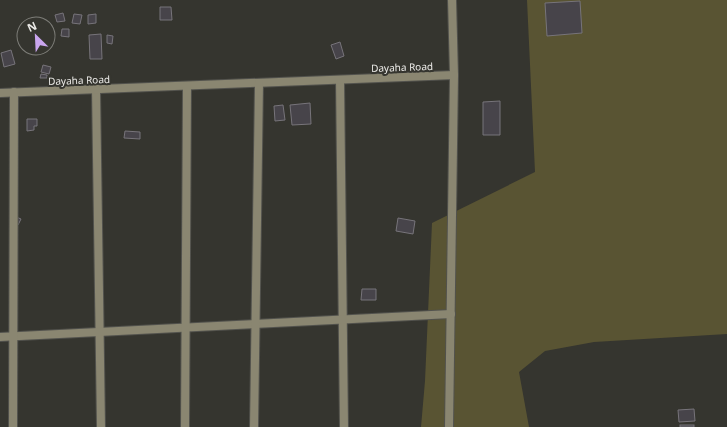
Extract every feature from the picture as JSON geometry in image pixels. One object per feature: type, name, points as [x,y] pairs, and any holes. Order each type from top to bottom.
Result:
[{"type":"street","points":[[449,427],[454,75],[452,0]]},
{"type":"street","name":"Dayaha Road","points":[[0,93],[454,75]]},
{"type":"street","points":[[340,80],[344,427]]},
{"type":"street","points":[[254,427],[259,83]]},
{"type":"street","points":[[185,427],[187,86]]},
{"type":"street","points":[[96,89],[102,427]]},
{"type":"street","points":[[13,427],[14,92]]},
{"type":"street","points":[[0,337],[451,314]]},
{"type":"shaded area","points":[[527,0],[727,0],[727,334],[594,342],[545,351],[519,372],[529,427],[421,427],[425,381],[432,223],[535,172]]},
{"type":"building","points":[[580,1],[582,33],[547,36],[545,3]]},
{"type":"building","points":[[160,7],[171,7],[172,20],[160,20]]},
{"type":"building","points":[[63,13],[65,21],[57,22],[55,15]]},
{"type":"building","points":[[74,14],[82,15],[80,24],[72,23]]},
{"type":"building","points":[[96,14],[96,23],[88,24],[88,15]]},
{"type":"building","points":[[62,29],[69,29],[69,37],[61,36]]},
{"type":"building","points":[[101,34],[102,59],[90,59],[89,35]]},
{"type":"building","points":[[107,35],[113,36],[112,44],[107,43]]},
{"type":"building","points":[[340,42],[344,56],[336,59],[331,45]]},
{"type":"building","points":[[11,50],[15,64],[4,67],[1,53]]},
{"type":"building","points":[[43,65],[51,67],[49,74],[41,72]]},
{"type":"building","points":[[41,74],[47,75],[47,78],[40,78]]},
{"type":"building","points":[[500,101],[500,135],[483,135],[483,102]]},
{"type":"building","points":[[310,103],[311,124],[292,125],[290,105]]},
{"type":"building","points":[[283,105],[285,120],[275,121],[274,106]]},
{"type":"building","points":[[27,119],[37,119],[37,126],[34,126],[34,130],[27,131]]},
{"type":"building","points":[[125,131],[140,132],[140,139],[124,138]]},
{"type":"building","points":[[14,216],[21,219],[18,225],[11,221]]},
{"type":"building","points":[[398,218],[415,221],[413,234],[396,231]]},
{"type":"building","points":[[362,289],[376,289],[376,300],[361,300]]},
{"type":"building","points":[[694,409],[695,421],[679,422],[678,410]]},
{"type":"building","points":[[680,425],[694,425],[694,427],[680,427]]}]
